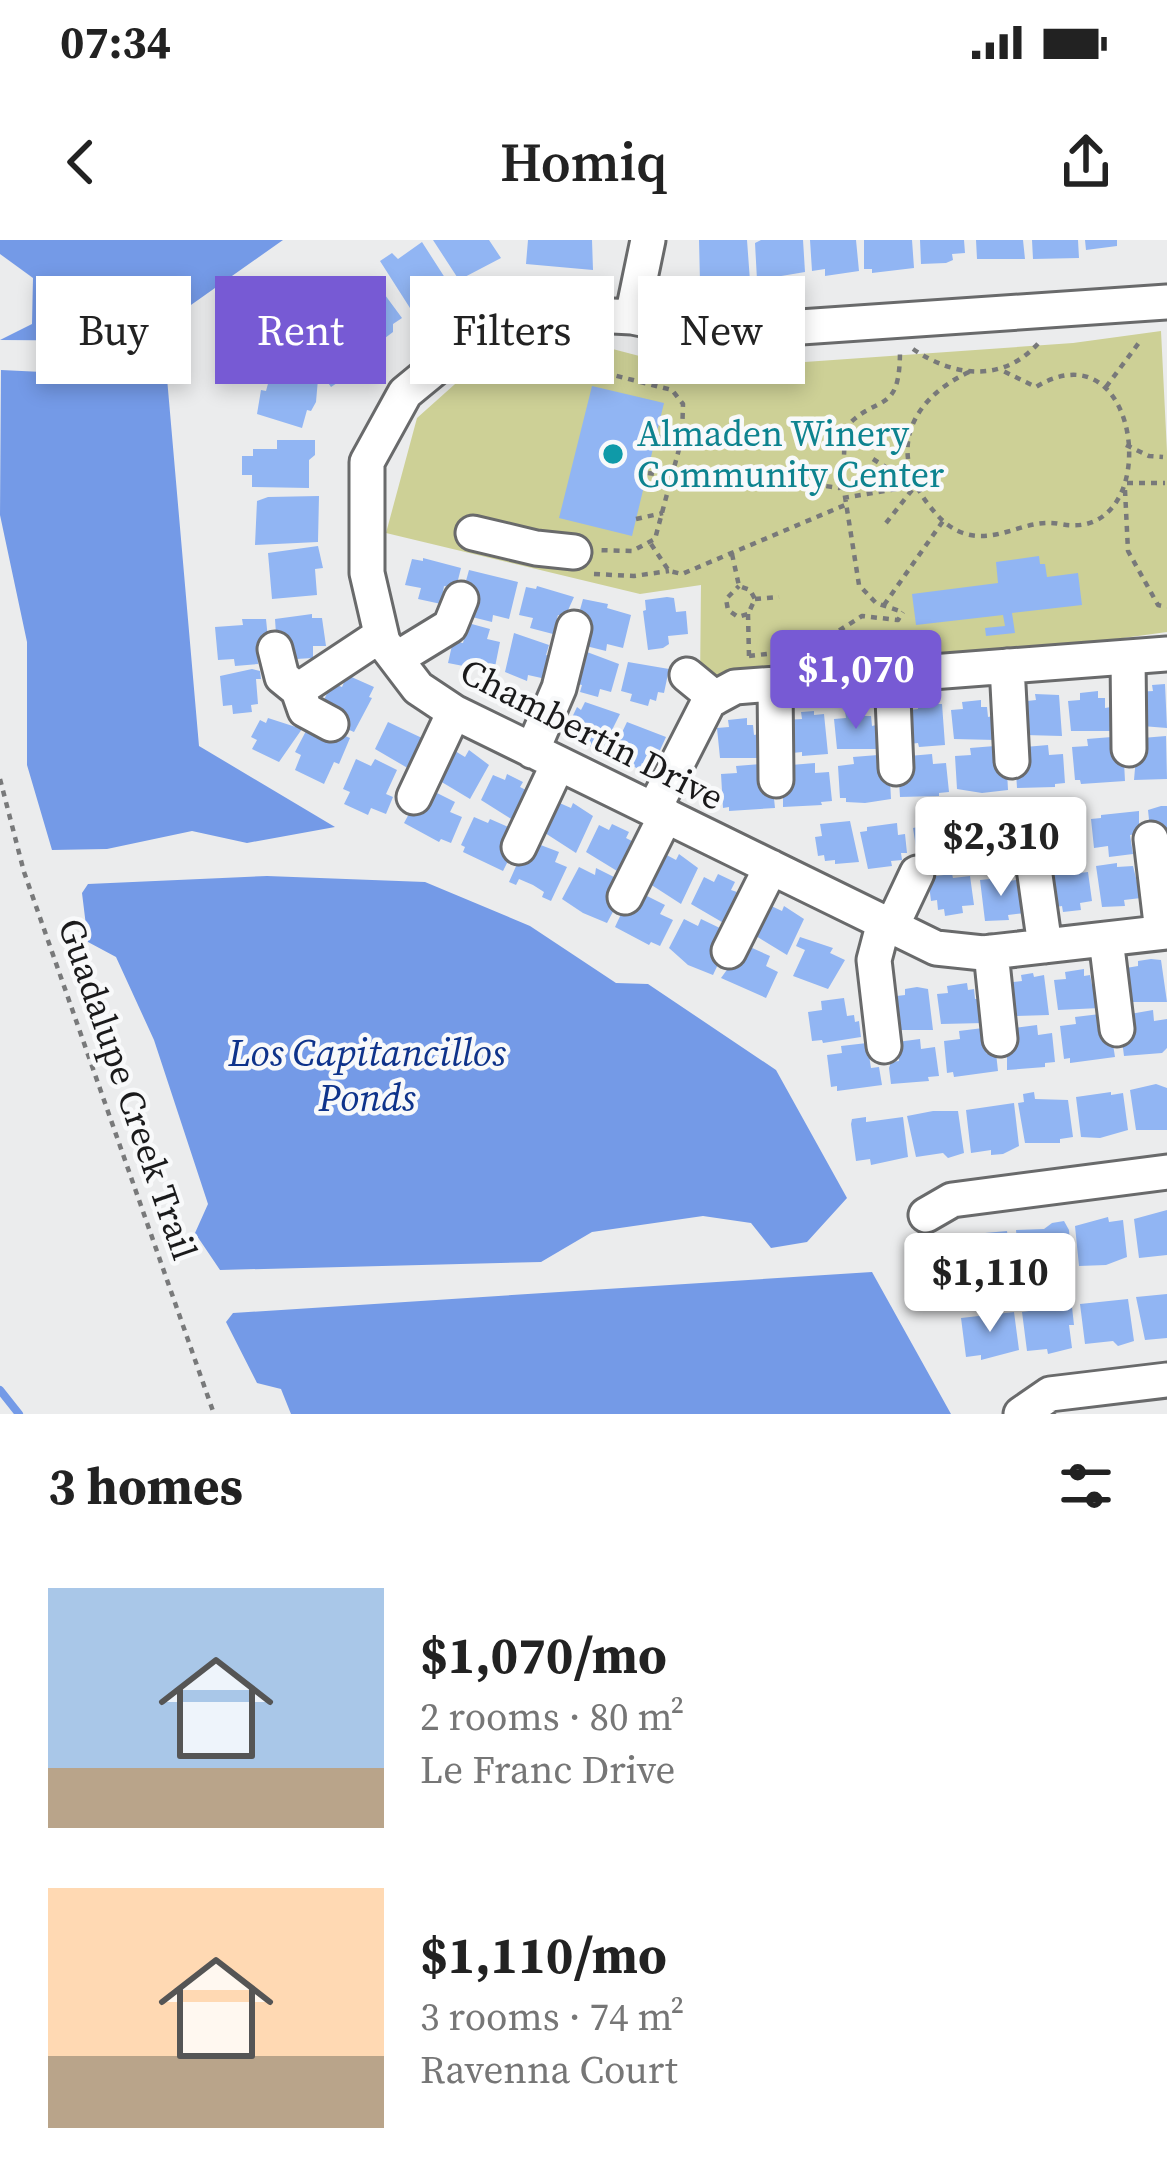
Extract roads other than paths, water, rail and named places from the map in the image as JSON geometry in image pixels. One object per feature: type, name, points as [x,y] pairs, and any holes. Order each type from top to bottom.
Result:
[{"type":"street","points":[[632,317],[647,240]]},
{"type":"street","points":[[389,647],[367,573],[367,462],[405,392],[456,351],[534,312],[632,317],[712,333],[1167,302]]},
{"type":"street","points":[[473,533],[584,563]]},
{"type":"street","points":[[298,690],[389,647],[450,626],[461,599]]},
{"type":"street","points":[[519,847],[574,628]]},
{"type":"street","name":"Chambertin Drive","points":[[389,647],[418,688],[454,712],[936,948],[991,952],[1164,932]]},
{"type":"street","points":[[275,649],[282,677],[298,690],[305,710],[331,724]]},
{"type":"street","points":[[625,897],[709,701],[735,687],[761,676],[892,675],[1167,654]]},
{"type":"street","points":[[1128,657],[1129,749]]},
{"type":"street","points":[[1006,666],[1012,761]]},
{"type":"street","points":[[687,675],[715,698]]},
{"type":"street","points":[[892,675],[896,768]]},
{"type":"street","points":[[761,676],[776,780]]},
{"type":"street","points":[[413,797],[454,712]]},
{"type":"street","points":[[1150,839],[1164,932]]},
{"type":"street","points":[[1032,854],[1045,946]]},
{"type":"street","points":[[729,951],[770,867]]},
{"type":"street","points":[[884,1046],[874,960],[917,873]]},
{"type":"street","points":[[1106,938],[1117,1029]]},
{"type":"street","points":[[991,952],[1000,1039]]},
{"type":"street","points":[[926,1216],[952,1200],[1167,1172]]},
{"type":"street","points":[[1021,1414],[1050,1394],[1167,1380]]},
{"type":"water","points":[[0,240],[283,240],[232,276],[215,276],[215,288],[191,305],[191,276],[36,276],[36,340],[0,340],[32,324],[33,278],[0,254]]},
{"type":"water","points":[[1,370],[36,372],[36,384],[168,384],[199,746],[335,827],[247,843],[192,831],[107,849],[52,850],[27,765],[27,642],[0,515]]},
{"type":"water","name":"Los Capitancillos Ponds","points":[[267,876],[425,882],[530,926],[616,983],[648,984],[776,1070],[847,1198],[807,1242],[771,1248],[751,1223],[703,1216],[592,1232],[541,1262],[220,1270],[195,1233],[208,1204],[154,1040],[116,957],[88,942],[82,893],[88,884]]},
{"type":"water","points":[[872,1272],[951,1414],[291,1414],[281,1389],[257,1383],[226,1322],[233,1313]]},
{"type":"waterway","points":[[0,1390],[19,1414]]},
{"type":"place","name":"Almaden Winery Community Center","points":[[613,454]]}]
